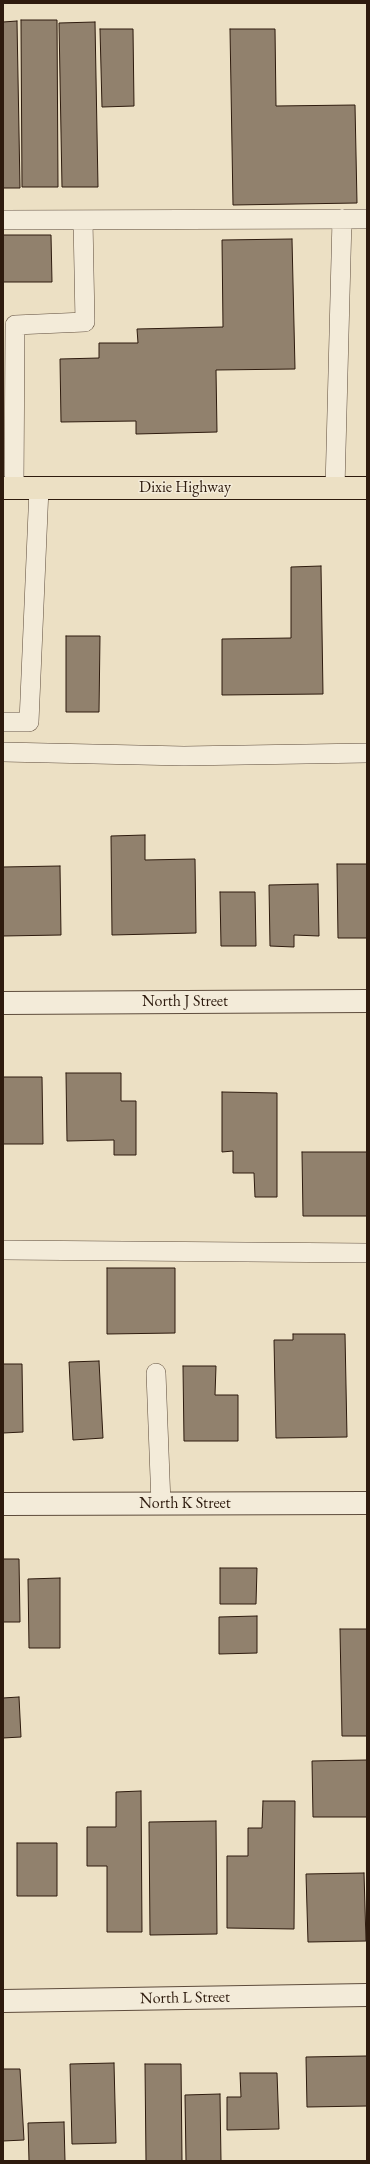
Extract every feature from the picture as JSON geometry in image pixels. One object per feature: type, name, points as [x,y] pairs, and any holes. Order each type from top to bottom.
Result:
[{"type":"main road","name":"Dixie Highway","points":[[8,488],[367,488]]},
{"type":"street","name":"North J Street","points":[[3,1003],[367,1001]]},
{"type":"street","name":"North K Street","points":[[3,1504],[367,1503]]},
{"type":"street","name":"North L Street","points":[[3,2001],[367,1995]]},
{"type":"lane","points":[[335,488],[342,219]]},
{"type":"lane","points":[[3,220],[367,219]]},
{"type":"lane","points":[[8,488],[15,325],[85,322],[83,220]]},
{"type":"lane","points":[[3,722],[29,722],[39,488]]},
{"type":"lane","points":[[3,752],[184,756],[367,753]]},
{"type":"lane","points":[[3,1250],[367,1253]]},
{"type":"lane","points":[[156,1373],[161,1504]]},
{"type":"building","points":[[21,20],[57,20],[58,187],[22,187]]},
{"type":"building","points":[[17,21],[20,188],[3,188],[3,22]]},
{"type":"building","points":[[95,22],[98,187],[62,187],[59,23]]},
{"type":"building","points":[[100,29],[133,29],[134,106],[102,107]]},
{"type":"building","points":[[230,29],[275,29],[276,106],[355,105],[357,203],[233,205]]},
{"type":"building","points":[[3,235],[51,235],[52,282],[3,282]]},
{"type":"building","points":[[292,239],[295,369],[216,370],[217,432],[136,434],[136,421],[61,422],[60,359],[99,358],[99,343],[138,343],[137,329],[223,327],[222,240]]},
{"type":"building","points":[[321,566],[323,694],[222,695],[222,639],[291,638],[291,567]]},
{"type":"building","points":[[66,636],[100,636],[99,712],[66,712]]},
{"type":"building","points":[[145,835],[145,860],[195,859],[196,933],[112,935],[111,836]]},
{"type":"building","points":[[337,864],[367,864],[367,938],[338,938]]},
{"type":"building","points":[[60,866],[61,935],[3,936],[3,867]]},
{"type":"building","points":[[318,884],[319,936],[294,935],[294,947],[270,946],[269,885]]},
{"type":"building","points":[[220,892],[255,892],[256,946],[221,946]]},
{"type":"building","points":[[66,1073],[121,1073],[121,1101],[136,1101],[136,1155],[114,1155],[114,1140],[67,1141]]},
{"type":"building","points":[[3,1077],[42,1077],[43,1144],[3,1144]]},
{"type":"building","points":[[222,1092],[277,1093],[277,1197],[255,1197],[254,1173],[233,1173],[233,1151],[222,1152]]},
{"type":"building","points":[[302,1152],[367,1152],[367,1216],[303,1216]]},
{"type":"building","points":[[107,1268],[175,1268],[175,1333],[107,1334]]},
{"type":"building","points":[[293,1334],[345,1334],[347,1437],[276,1438],[274,1340],[293,1340]]},
{"type":"building","points":[[99,1361],[103,1438],[73,1440],[69,1362]]},
{"type":"building","points":[[3,1364],[22,1364],[23,1432],[3,1433]]},
{"type":"building","points":[[183,1366],[216,1366],[215,1395],[238,1395],[238,1441],[184,1441]]},
{"type":"building","points":[[3,1559],[19,1559],[20,1622],[3,1622]]},
{"type":"building","points":[[220,1568],[257,1568],[256,1604],[220,1604]]},
{"type":"building","points":[[60,1578],[60,1648],[29,1648],[28,1579]]},
{"type":"building","points":[[257,1616],[257,1653],[219,1654],[219,1617]]},
{"type":"building","points":[[340,1629],[367,1629],[367,1736],[342,1736]]},
{"type":"building","points":[[19,1697],[21,1737],[3,1738],[3,1698]]},
{"type":"building","points":[[367,1760],[367,1817],[313,1817],[312,1761]]},
{"type":"building","points":[[141,1791],[142,1932],[107,1932],[107,1866],[87,1866],[87,1827],[116,1827],[116,1792]]},
{"type":"building","points":[[263,1801],[295,1801],[294,1929],[227,1928],[227,1856],[248,1856],[248,1828],[262,1828]]},
{"type":"building","points":[[216,1821],[217,1934],[150,1935],[149,1822]]},
{"type":"building","points":[[17,1843],[57,1843],[57,1896],[17,1896]]},
{"type":"building","points":[[364,1873],[366,1941],[308,1942],[306,1874]]},
{"type":"building","points":[[367,2056],[367,2106],[307,2107],[306,2057]]},
{"type":"building","points":[[114,2063],[116,2143],[72,2144],[70,2064]]},
{"type":"building","points":[[145,2064],[181,2064],[182,2161],[146,2161]]},
{"type":"building","points":[[3,2069],[20,2069],[24,2140],[3,2141]]},
{"type":"building","points":[[240,2073],[277,2073],[279,2129],[227,2130],[227,2097],[241,2097]]},
{"type":"building","points":[[220,2094],[221,2161],[186,2161],[185,2095]]},
{"type":"building","points":[[64,2122],[65,2161],[29,2161],[28,2123]]}]
